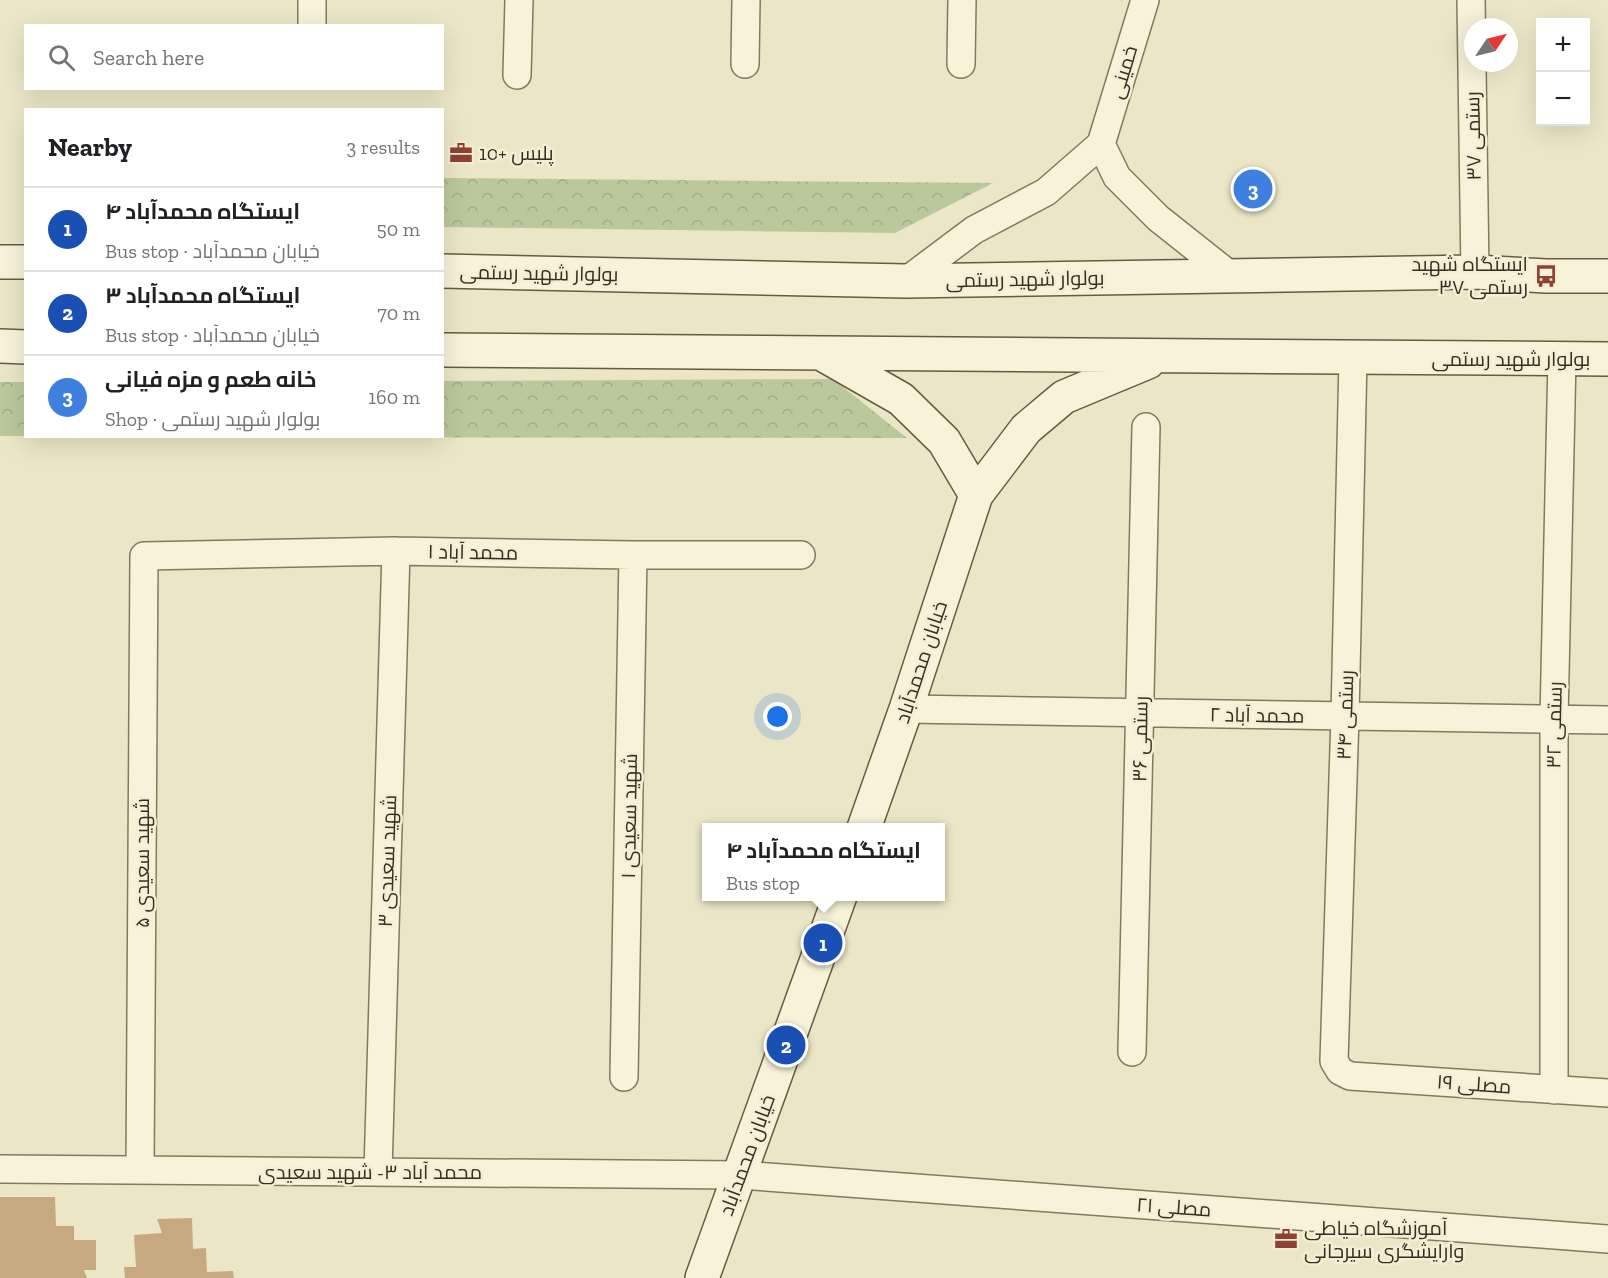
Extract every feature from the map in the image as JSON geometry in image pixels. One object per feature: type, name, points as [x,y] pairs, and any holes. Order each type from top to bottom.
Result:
[{"type":"main road","points":[[0,262],[24,262]]},
{"type":"main road","name":"بولوار شهید رستمی","points":[[444,270],[906,281],[1476,272],[1546,276],[1608,276]]},
{"type":"main road","points":[[0,346],[24,346]]},
{"type":"main road","name":"بولوار شهید رستمی","points":[[444,350],[1608,359]]},
{"type":"main road","points":[[822,354],[901,399],[944,441],[976,495]]},
{"type":"main road","name":"خیابان محمدآباد","points":[[866,823],[906,709],[976,495],[1026,429],[1064,397],[1160,356]]},
{"type":"main road","name":"خیابان محمدآباد","points":[[702,1278],[839,901]]},
{"type":"street","points":[[312,0],[312,24]]},
{"type":"street","points":[[517,75],[519,0]]},
{"type":"street","points":[[745,64],[746,0]]},
{"type":"street","points":[[961,64],[962,0]]},
{"type":"street","name":"خمینی","points":[[1101,144],[1145,0]]},
{"type":"street","name":"رستمی ۳۷","points":[[1471,0],[1476,272]]},
{"type":"street","points":[[906,281],[974,230],[1046,192],[1101,144],[1117,177],[1158,218],[1231,276]]},
{"type":"street","name":"رستمی ۳۴","points":[[1340,1071],[1334,1061],[1353,358]]},
{"type":"street","name":"رستمی ۳۲","points":[[1554,1090],[1554,719],[1562,359]]},
{"type":"street","name":"رستمی ۳۶","points":[[1132,1052],[1146,427]]},
{"type":"street","name":"محمد آباد ۱","points":[[144,556],[396,551],[801,555]]},
{"type":"street","name":"شهید سعیدی ۳","points":[[378,1172],[396,551]]},
{"type":"street","name":"شهید سعیدی ۱","points":[[624,1077],[633,555]]},
{"type":"street","name":"شهید سعیدی ۵","points":[[140,1170],[144,556]]},
{"type":"street","name":"محمد آباد ۲","points":[[906,709],[1608,720]]},
{"type":"street","name":"مصلی ۱۹","points":[[1340,1071],[1350,1076],[1608,1093]]},
{"type":"street","name":"محمد آباد ۳- شهید سعیدی","points":[[0,1169],[740,1175]]},
{"type":"street","name":"مصلی ۲۱","points":[[740,1175],[1608,1239]]},
{"type":"green space","points":[[444,178],[993,183],[895,233],[444,227]]},
{"type":"green space","points":[[833,379],[907,438],[444,437],[444,381]]},
{"type":"green space","points":[[0,382],[24,382],[24,436],[0,436]]},
{"type":"building","points":[[0,1197],[55,1197],[56,1226],[74,1226],[74,1240],[96,1240],[96,1270],[84,1270],[87,1278],[0,1278]]},
{"type":"building","points":[[192,1218],[193,1249],[206,1248],[207,1272],[233,1271],[234,1278],[125,1278],[124,1267],[136,1267],[134,1235],[162,1233],[157,1219]]},
{"type":"place","name":"پلیس +10","points":[[461,153]]},
{"type":"place","name":"خانه طعم و مزه فیانی","points":[[1253,189]]},
{"type":"place","name":"ایستگاه شهید رستمی ۳۷","points":[[1546,276]]},
{"type":"place","name":"ایستگاه محمدآباد ۴","points":[[823,943]]},
{"type":"place","name":"ایستگاه محمدآباد ۳","points":[[786,1045]]},
{"type":"place","name":"آموزشگاه خیاطی وارایشگری سیرجانی","points":[[1286,1239]]}]
